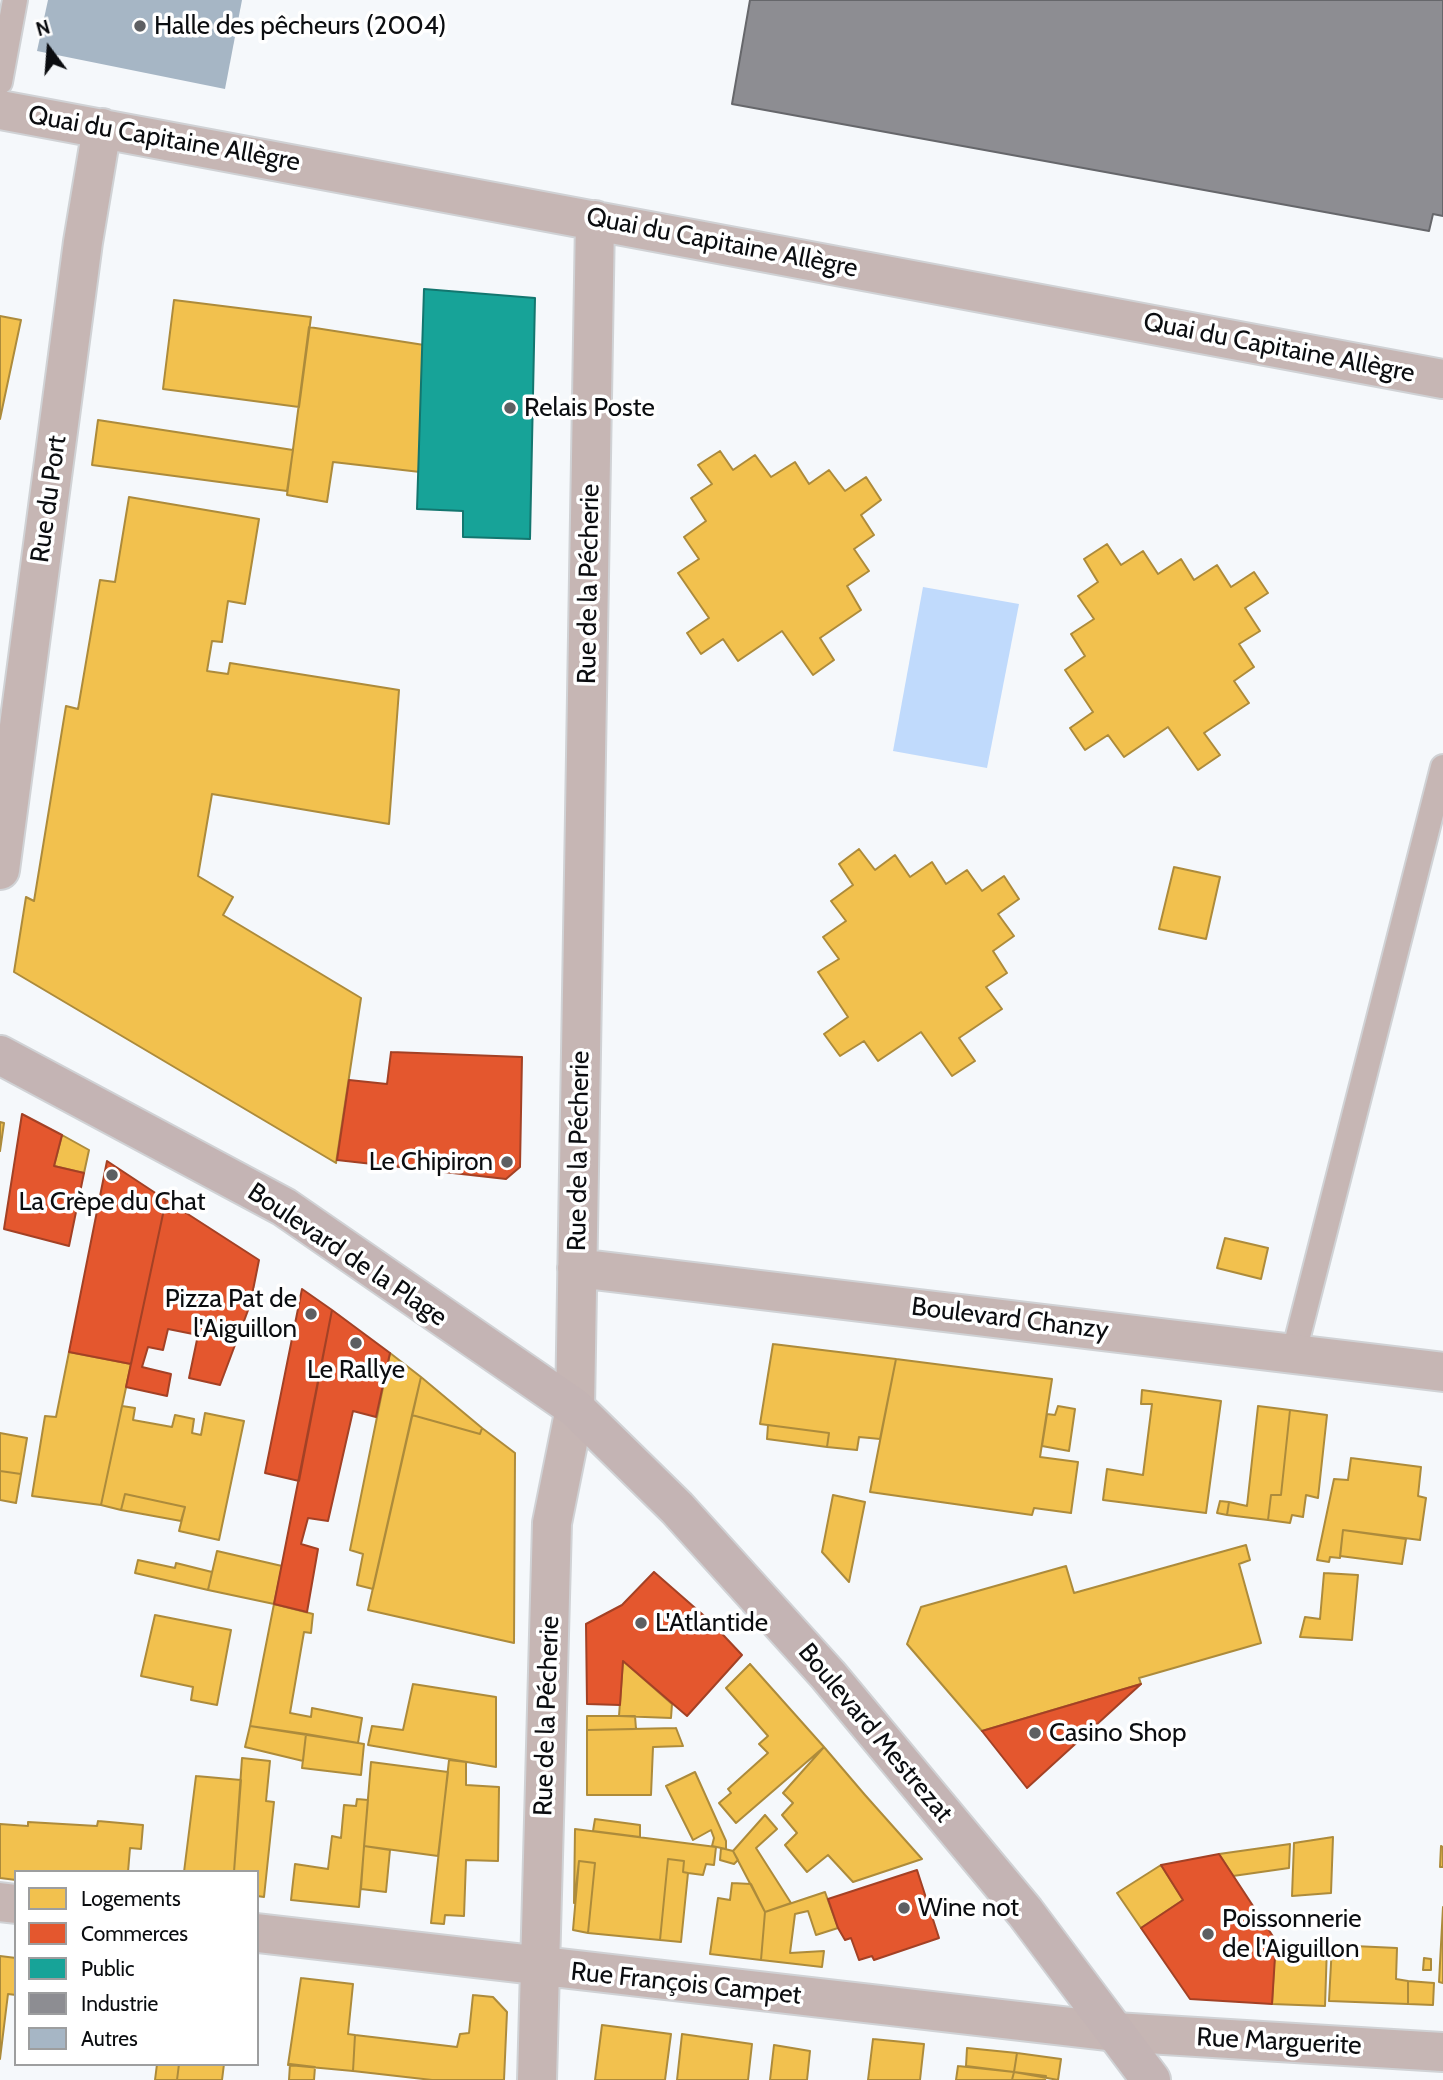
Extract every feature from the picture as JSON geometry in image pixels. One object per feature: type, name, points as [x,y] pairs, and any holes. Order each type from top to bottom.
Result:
[{"type":"main road","name":"Boulevard de la Plage","points":[[0,1055],[284,1207],[575,1408]]},
{"type":"main road","name":"Boulevard Mestrezat","points":[[575,1408],[677,1508],[828,1675],[1018,1904],[1151,2080]]},
{"type":"street","name":"Quai du Capitaine Allègre","points":[[0,110],[1443,379]]},
{"type":"street","name":"Rue du Port","points":[[0,870],[83,242],[102,128]]},
{"type":"street","name":"Rue de la Pécherie","points":[[537,2080],[552,1523],[575,1408],[595,220]]},
{"type":"street","name":"Boulevard Chanzy","points":[[577,1268],[1443,1372]]},
{"type":"street","name":"Rue François Campet","points":[[259,1933],[540,1968],[1115,2032]]},
{"type":"street","name":"Rue Marguerite","points":[[1115,2032],[1443,2052]]},
{"type":"lane","points":[[0,82],[15,0]]},
{"type":"lane","points":[[1294,1352],[1443,767]]},
{"type":"water","points":[[923,587],[1019,604],[987,768],[893,751]]},
{"type":"building: Logements","points":[[174,300],[311,317],[299,407],[163,389]]},
{"type":"building: Logements","points":[[0,316],[21,320],[0,419]]},
{"type":"building: Logements","points":[[309,327],[424,345],[420,472],[333,462],[327,502],[287,495]]},
{"type":"building: Logements","points":[[98,420],[293,450],[287,491],[92,465]]},
{"type":"building: Logements","points":[[720,451],[733,470],[755,455],[771,477],[795,462],[809,484],[829,470],[845,491],[866,477],[881,500],[861,515],[874,535],[854,549],[869,571],[847,586],[861,610],[820,638],[834,660],[813,675],[782,631],[738,661],[723,639],[701,654],[687,633],[709,618],[678,573],[699,559],[684,537],[706,521],[691,498],[712,484],[698,465]]},
{"type":"building: Logements","points":[[129,497],[259,519],[245,604],[228,601],[222,642],[212,641],[207,671],[228,674],[230,663],[399,690],[389,824],[212,794],[198,876],[233,897],[223,915],[361,998],[336,1163],[14,972],[26,897],[34,901],[66,706],[78,709],[100,580],[115,582]]},
{"type":"building: Logements","points":[[1107,544],[1121,565],[1143,551],[1158,574],[1181,559],[1194,580],[1217,565],[1231,587],[1254,572],[1268,593],[1245,608],[1260,631],[1239,644],[1254,667],[1234,681],[1249,703],[1204,733],[1220,755],[1198,770],[1168,727],[1124,757],[1108,735],[1085,750],[1070,728],[1093,712],[1065,670],[1085,656],[1071,634],[1094,619],[1078,596],[1098,582],[1084,559]]},
{"type":"building: Logements","points":[[859,849],[875,870],[895,855],[910,877],[932,862],[946,884],[967,870],[982,891],[1004,876],[1019,899],[998,914],[1014,936],[993,951],[1007,973],[986,987],[1002,1009],[959,1038],[975,1061],[952,1076],[921,1032],[878,1061],[864,1041],[840,1056],[824,1034],[848,1017],[818,972],[839,959],[823,937],[846,921],[831,901],[853,885],[839,864]]},
{"type":"building: Logements","points":[[1174,867],[1220,877],[1206,939],[1159,929]]},
{"type":"building: Logements","points":[[0,1122],[4,1123],[0,1151]]},
{"type":"building: Logements","points":[[62,1135],[89,1150],[84,1173],[54,1166]]},
{"type":"building: Logements","points":[[1225,1238],[1268,1248],[1261,1279],[1217,1268]]},
{"type":"building: Logements","points":[[773,1344],[896,1359],[880,1439],[859,1437],[857,1450],[827,1447],[829,1433],[760,1424]]},
{"type":"building: Logements","points":[[69,1352],[131,1364],[101,1505],[32,1496],[45,1416],[56,1417]]},
{"type":"building: Logements","points":[[390,1353],[421,1377],[373,1589],[357,1585],[363,1554],[350,1550]]},
{"type":"building: Logements","points":[[896,1359],[1052,1379],[1040,1457],[1078,1462],[1071,1513],[1034,1508],[1032,1515],[870,1492]]},
{"type":"building: Logements","points":[[421,1377],[482,1428],[480,1434],[412,1415]]},
{"type":"building: Logements","points":[[1142,1390],[1221,1401],[1206,1513],[1103,1500],[1107,1469],[1143,1475],[1152,1404],[1141,1404]]},
{"type":"building: Logements","points":[[122,1406],[135,1408],[133,1420],[172,1427],[175,1415],[194,1419],[192,1433],[201,1435],[205,1413],[244,1421],[219,1540],[179,1531],[185,1507],[125,1494],[121,1510],[101,1505]]},
{"type":"building: Logements","points":[[1058,1406],[1075,1409],[1069,1451],[1042,1446],[1047,1414],[1055,1415]]},
{"type":"building: Logements","points":[[1258,1406],[1290,1410],[1281,1495],[1271,1495],[1268,1520],[1227,1515],[1229,1502],[1247,1506]]},
{"type":"building: Logements","points":[[1290,1410],[1327,1415],[1318,1498],[1306,1495],[1303,1517],[1292,1515],[1290,1523],[1268,1520],[1271,1495],[1281,1495]]},
{"type":"building: Logements","points":[[412,1415],[480,1434],[482,1428],[515,1453],[514,1643],[368,1610]]},
{"type":"building: Logements","points":[[768,1425],[829,1433],[827,1447],[767,1439]]},
{"type":"building: Logements","points":[[0,1433],[27,1438],[21,1474],[0,1471]]},
{"type":"building: Logements","points":[[1351,1458],[1421,1467],[1418,1496],[1426,1498],[1420,1540],[1343,1530],[1340,1558],[1330,1557],[1329,1562],[1317,1560],[1334,1479],[1348,1480]]},
{"type":"building: Logements","points":[[0,1471],[21,1474],[16,1503],[0,1500]]},
{"type":"building: Logements","points":[[125,1494],[185,1507],[181,1521],[121,1510]]},
{"type":"building: Logements","points":[[833,1495],[865,1502],[849,1582],[822,1552]]},
{"type":"building: Logements","points":[[1220,1501],[1229,1502],[1227,1515],[1217,1513]]},
{"type":"building: Logements","points":[[1343,1530],[1406,1539],[1402,1564],[1340,1556]]},
{"type":"building: Logements","points":[[1246,1545],[1250,1560],[1239,1564],[1261,1643],[1139,1678],[1141,1684],[982,1731],[907,1644],[921,1607],[1066,1566],[1074,1593]]},
{"type":"building: Logements","points":[[217,1551],[282,1566],[274,1604],[208,1590]]},
{"type":"building: Logements","points":[[138,1560],[175,1568],[176,1563],[212,1572],[208,1590],[135,1573]]},
{"type":"building: Logements","points":[[1324,1573],[1358,1575],[1352,1640],[1300,1637],[1305,1617],[1320,1619]]},
{"type":"building: Logements","points":[[274,1604],[313,1614],[311,1633],[304,1632],[290,1713],[311,1717],[312,1708],[362,1718],[358,1743],[250,1726]]},
{"type":"building: Logements","points":[[155,1615],[231,1630],[217,1705],[191,1700],[193,1687],[141,1676]]},
{"type":"building: Logements","points":[[623,1661],[672,1704],[671,1718],[619,1716]]},
{"type":"building: Logements","points":[[750,1664],[824,1747],[736,1823],[719,1803],[731,1793],[728,1789],[768,1753],[759,1744],[768,1736],[726,1688]]},
{"type":"building: Logements","points":[[413,1684],[496,1697],[496,1767],[368,1745],[372,1726],[403,1730]]},
{"type":"building: Logements","points":[[587,1716],[635,1716],[636,1729],[587,1730]]},
{"type":"building: Logements","points":[[250,1726],[306,1734],[303,1761],[245,1747]]},
{"type":"building: Logements","points":[[676,1728],[683,1746],[653,1747],[651,1795],[587,1795],[587,1730]]},
{"type":"building: Logements","points":[[306,1734],[364,1744],[361,1775],[302,1768]]},
{"type":"building: Logements","points":[[824,1747],[922,1859],[853,1882],[828,1855],[807,1872],[785,1845],[797,1833],[782,1815],[793,1803],[783,1793]]},
{"type":"building: Logements","points":[[242,1758],[270,1761],[266,1801],[274,1802],[264,1897],[259,1896],[259,1870],[234,1870]]},
{"type":"building: Logements","points":[[449,1760],[466,1762],[466,1785],[499,1787],[498,1861],[466,1860],[464,1916],[445,1915],[444,1924],[431,1923]]},
{"type":"building: Logements","points":[[371,1762],[448,1772],[438,1856],[364,1846]]},
{"type":"building: Logements","points":[[695,1772],[726,1841],[726,1849],[712,1846],[714,1838],[711,1830],[693,1840],[666,1786]]},
{"type":"building: Logements","points":[[196,1776],[241,1780],[234,1870],[184,1870]]},
{"type":"building: Logements","points":[[357,1799],[368,1800],[359,1907],[291,1900],[295,1864],[328,1869],[332,1836],[341,1838],[344,1805],[356,1806]]},
{"type":"building: Logements","points":[[765,1815],[777,1829],[756,1848],[791,1903],[765,1912],[733,1851]]},
{"type":"building: Logements","points":[[595,1819],[640,1825],[640,1837],[593,1831]]},
{"type":"building: Logements","points":[[98,1821],[143,1825],[141,1849],[130,1848],[128,1870],[14,1870],[14,1880],[0,1878],[0,1824],[28,1826],[28,1822],[97,1826]]},
{"type":"building: Logements","points":[[575,1829],[716,1847],[714,1865],[706,1864],[703,1875],[683,1872],[684,1861],[668,1859],[660,1940],[588,1933],[595,1863],[579,1861],[574,1903]]},
{"type":"building: Logements","points":[[1333,1837],[1331,1893],[1292,1896],[1294,1843]]},
{"type":"building: Logements","points":[[1290,1844],[1289,1868],[1233,1876],[1219,1854]]},
{"type":"building: Logements","points":[[364,1846],[390,1850],[386,1892],[361,1889]]},
{"type":"building: Logements","points":[[1441,1846],[1443,1847],[1443,1867],[1440,1867]]},
{"type":"building: Logements","points":[[721,1848],[733,1851],[738,1860],[734,1864],[720,1860]]},
{"type":"building: Logements","points":[[668,1859],[684,1861],[683,1872],[688,1873],[681,1942],[660,1940]]},
{"type":"building: Logements","points":[[579,1861],[595,1863],[588,1933],[573,1930]]},
{"type":"building: Logements","points":[[1161,1865],[1183,1900],[1141,1928],[1117,1893]]},
{"type":"building: Logements","points":[[732,1883],[751,1884],[765,1912],[761,1960],[710,1954],[718,1898],[730,1900]]},
{"type":"building: Logements","points":[[825,1892],[838,1928],[816,1935],[808,1911],[795,1914],[790,1953],[824,1951],[822,1967],[761,1960],[765,1912]]},
{"type":"building: Logements","points":[[1443,1907],[1443,1983],[1439,1982]]},
{"type":"building: Logements","points":[[1275,1945],[1327,1946],[1325,2006],[1272,2004]]},
{"type":"building: Logements","points":[[1332,1945],[1397,1948],[1396,1979],[1408,1981],[1408,2004],[1329,2001]]},
{"type":"building: Logements","points":[[0,1956],[14,1958],[14,1995],[8,1994],[0,2059]]},
{"type":"building: Logements","points":[[1424,1958],[1431,1959],[1431,1970],[1423,1970]]},
{"type":"building: Logements","points":[[301,1978],[353,1984],[348,2034],[355,2035],[353,2071],[288,2065]]},
{"type":"building: Logements","points":[[1408,1981],[1434,1983],[1433,2005],[1408,2004]]},
{"type":"building: Logements","points":[[473,1995],[493,1997],[507,2012],[504,2080],[432,2080],[353,2071],[355,2035],[457,2047],[460,2034],[469,2033]]},
{"type":"building: Logements","points":[[602,2025],[671,2034],[665,2080],[595,2080]]},
{"type":"building: Logements","points":[[682,2034],[752,2044],[748,2080],[677,2080]]},
{"type":"building: Logements","points":[[873,2039],[924,2044],[920,2080],[868,2080]]},
{"type":"building: Logements","points":[[774,2045],[810,2051],[807,2080],[770,2080]]},
{"type":"building: Logements","points":[[967,2048],[1017,2053],[1014,2072],[966,2066]]},
{"type":"building: Logements","points":[[1017,2053],[1061,2059],[1058,2080],[1014,2072]]},
{"type":"building: Logements","points":[[290,2064],[315,2067],[314,2080],[289,2080]]},
{"type":"building: Logements","points":[[157,2066],[179,2066],[177,2080],[155,2080]]},
{"type":"building: Logements","points":[[179,2066],[224,2066],[222,2080],[177,2080]]},
{"type":"building: Logements","points":[[958,2066],[1014,2072],[1012,2080],[956,2080]]},
{"type":"building: Logements","points":[[1014,2072],[1046,2076],[1045,2080],[1012,2080]]},
{"type":"building: Commerces","points":[[391,1052],[522,1057],[520,1167],[506,1179],[337,1160],[349,1080],[387,1084]]},
{"type":"building: Commerces","points":[[22,1114],[62,1135],[54,1166],[84,1173],[69,1246],[4,1229]]},
{"type":"building: Commerces","points":[[107,1161],[166,1200],[131,1364],[69,1352]]},
{"type":"building: Commerces","points":[[166,1200],[259,1260],[250,1305],[220,1385],[189,1378],[198,1335],[168,1329],[163,1350],[148,1347],[142,1367],[171,1374],[167,1396],[126,1387]]},
{"type":"building: Commerces","points":[[302,1289],[332,1310],[299,1481],[265,1473]]},
{"type":"building: Commerces","points":[[332,1310],[390,1353],[376,1417],[353,1411],[328,1521],[308,1518],[301,1544],[318,1549],[307,1612],[274,1604]]},
{"type":"building: Commerces","points":[[654,1572],[710,1621],[742,1655],[687,1716],[623,1661],[620,1705],[587,1704],[586,1624],[622,1605]]},
{"type":"building: Commerces","points":[[1141,1684],[1027,1788],[982,1731]]},
{"type":"building: Commerces","name":"Poissonnerie de l'Aiguillon","points":[[1219,1854],[1276,1941],[1272,2004],[1190,1999],[1141,1928],[1183,1900],[1161,1865]]},
{"type":"building: Commerces","points":[[917,1870],[939,1938],[874,1960],[872,1956],[859,1960],[851,1938],[845,1940],[838,1928],[828,1899]]},
{"type":"building: Public","points":[[424,289],[535,298],[530,539],[463,537],[463,511],[417,509]]},
{"type":"building: Industrie","points":[[750,0],[1443,0],[1443,216],[1433,214],[1429,231],[732,104]]},
{"type":"building: Autres","name":"Halle des pêcheurs (2004)","points":[[48,0],[242,0],[225,89],[37,51]]},
{"type":"place","name":"Halle des pêcheurs (2004)","points":[[140,26]]},
{"type":"place","name":"Relais Poste","points":[[510,408]]},
{"type":"place","name":"Le Chipiron","points":[[507,1162]]},
{"type":"place","name":"La Crèpe du Chat","points":[[112,1175]]},
{"type":"place","name":"Pizza Pat de l'Aiguillon","points":[[311,1314]]},
{"type":"place","name":"Le Rallye","points":[[356,1343]]},
{"type":"place","name":"L'Atlantide","points":[[641,1623]]},
{"type":"place","name":"Casino Shop","points":[[1035,1733]]},
{"type":"place","name":"Wine not","points":[[904,1908]]},
{"type":"place","name":"Poissonnerie de l'Aiguillon","points":[[1208,1934]]}]
